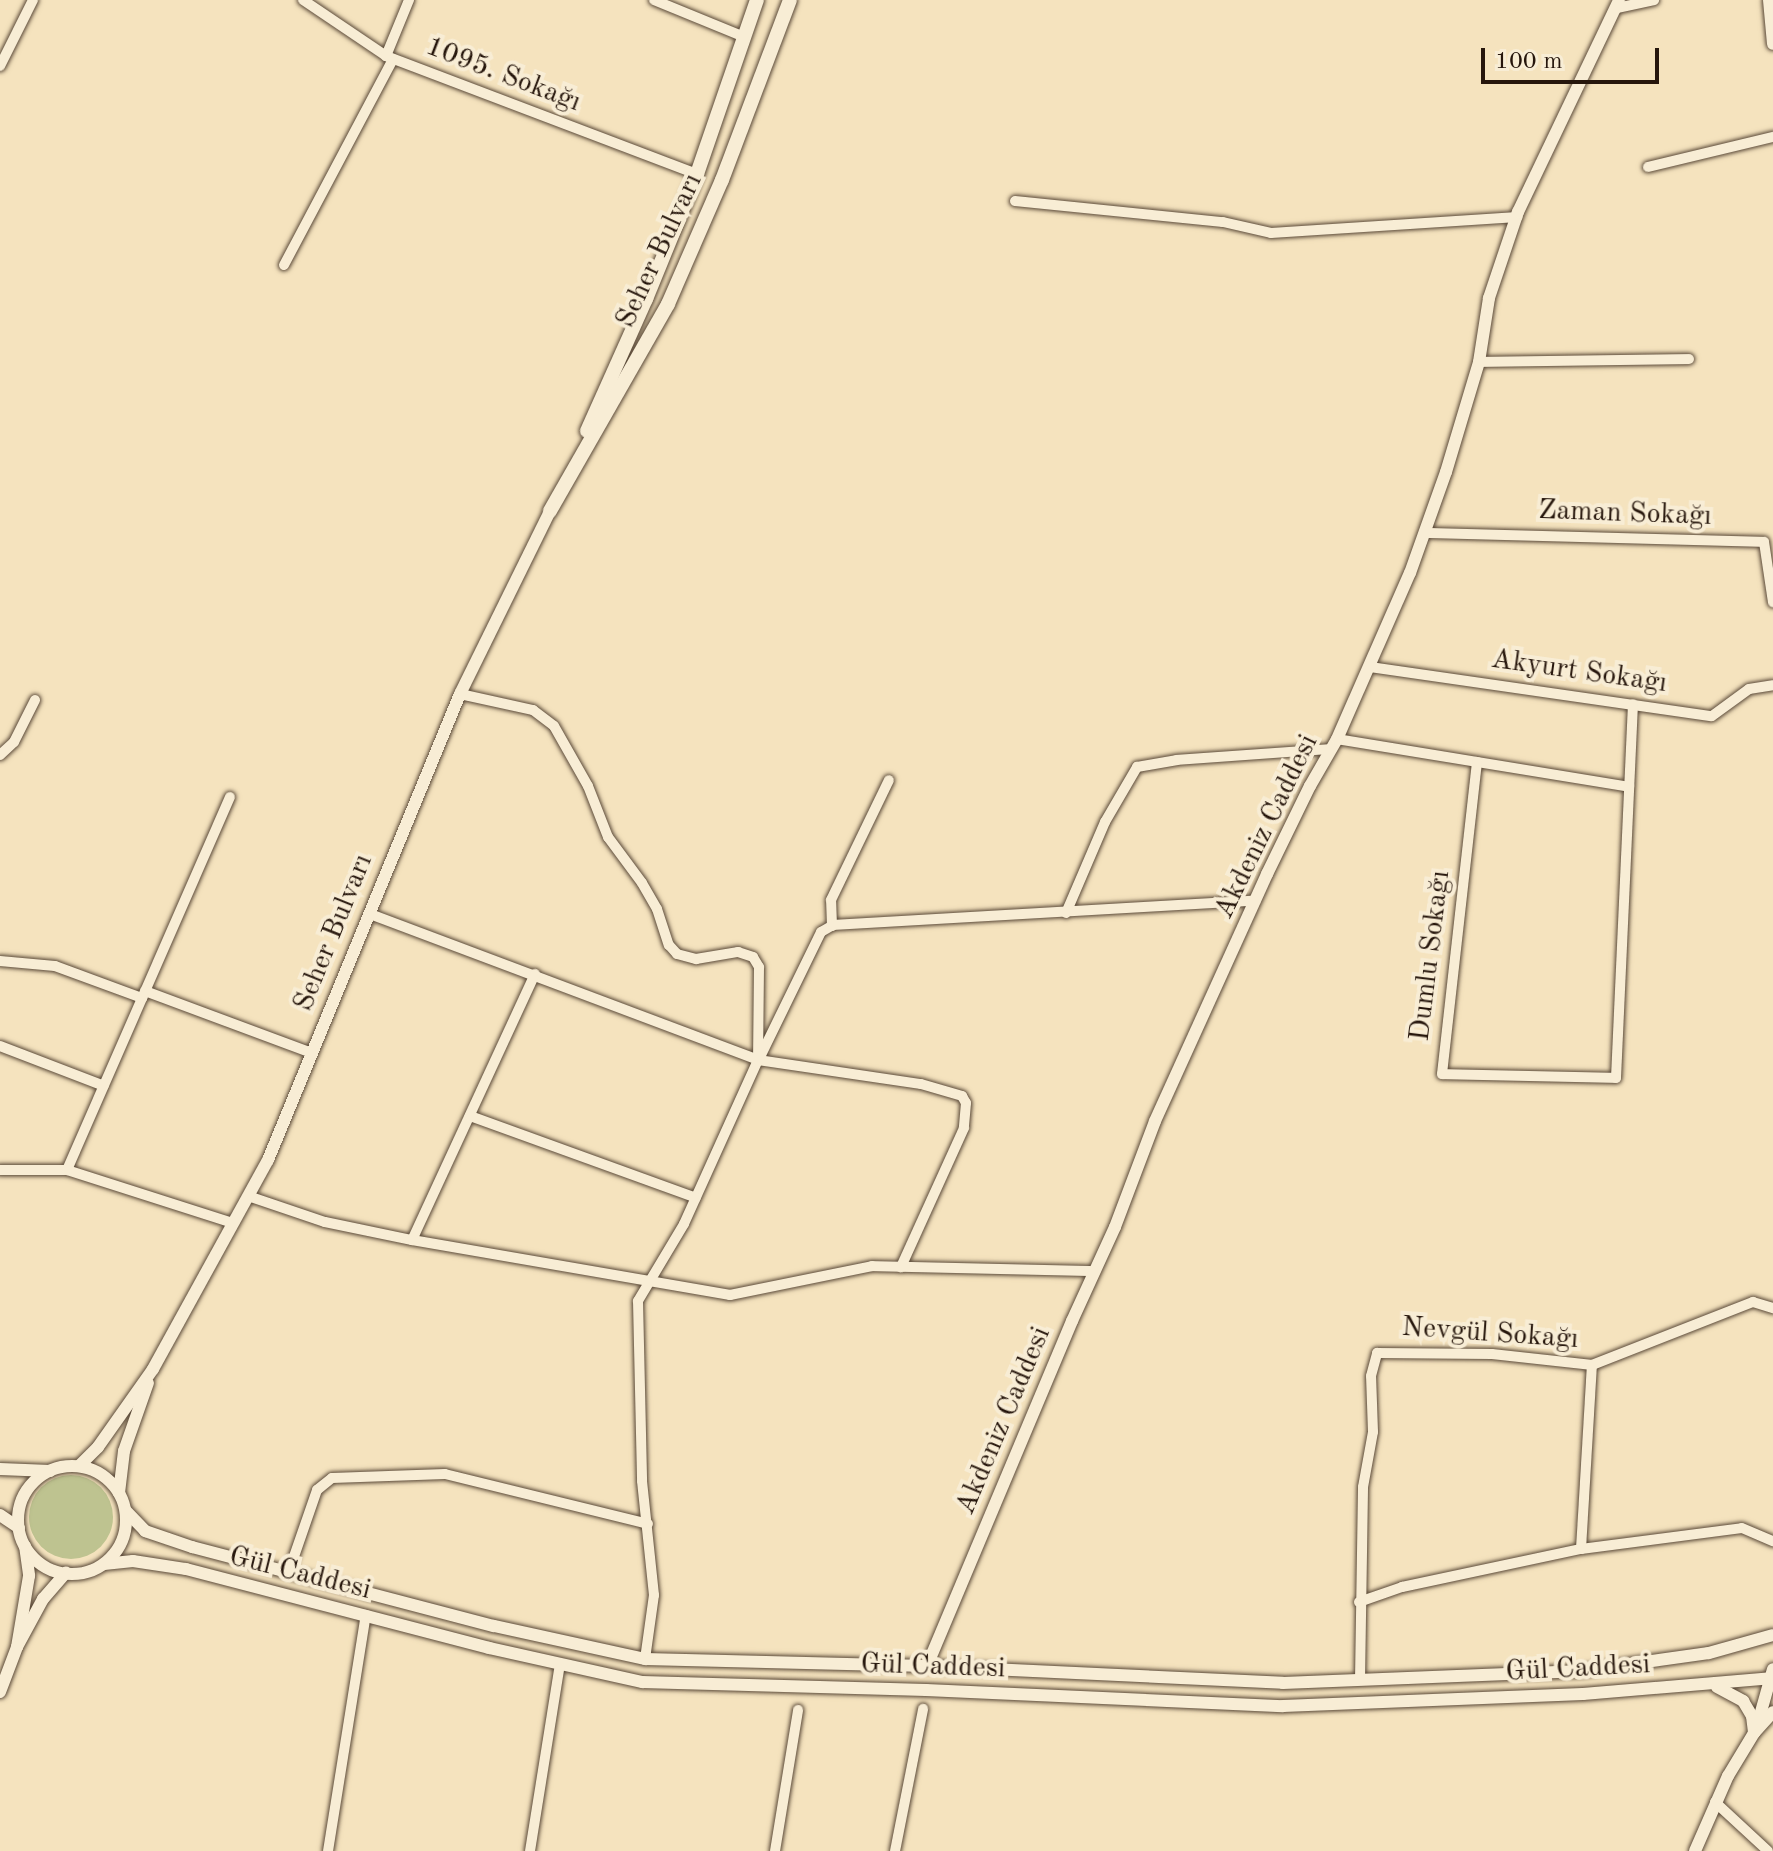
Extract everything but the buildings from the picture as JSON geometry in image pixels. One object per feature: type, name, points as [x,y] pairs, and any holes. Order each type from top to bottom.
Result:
[{"type":"main road","name":"Seher Bulvarı","points":[[550,511],[646,299],[697,174],[757,0]]},
{"type":"main road","name":"Seher Bulvarı","points":[[550,511],[668,304],[722,180],[790,0]]},
{"type":"street","points":[[0,66],[33,0]]},
{"type":"street","name":"1095. Sokağı","points":[[303,0],[390,57],[697,174]]},
{"type":"street","points":[[284,265],[390,57],[409,0]]},
{"type":"street","points":[[654,0],[744,37]]},
{"type":"street","points":[[1618,4],[1654,0]]},
{"type":"street","points":[[1769,0],[1773,44]]},
{"type":"street","name":"Akdeniz Caddesi","points":[[927,1666],[1095,1271],[1155,1121],[1255,901],[1370,667],[1425,533],[1479,362],[1489,298],[1517,217],[1618,4]]},
{"type":"street","points":[[1648,167],[1773,137]]},
{"type":"street","points":[[1015,201],[1223,222],[1271,233],[1517,217]]},
{"type":"street","points":[[1479,362],[1689,359]]},
{"type":"street","name":"Seher Bulvarı","points":[[79,1466],[98,1447],[153,1369],[268,1160],[460,694],[550,511]]},
{"type":"street","name":"Zaman Sokağı","points":[[1425,533],[1764,542],[1773,602]]},
{"type":"street","name":"Akyurt Sokağı","points":[[1370,667],[1712,716],[1749,689],[1773,685]]},
{"type":"street","points":[[460,694],[533,710],[554,726],[588,786],[608,837],[642,883],[657,909],[669,945],[677,954],[696,959],[738,952],[748,954],[757,961],[760,973],[758,1060]]},
{"type":"street","points":[[0,755],[14,742],[35,700]]},
{"type":"street","name":"Dumlu Sokağı","points":[[1477,762],[1442,1074],[1616,1078],[1633,704]]},
{"type":"street","points":[[1066,913],[1105,822],[1137,767],[1334,744],[1477,762],[1629,787]]},
{"type":"street","points":[[832,926],[831,900],[889,780]]},
{"type":"street","points":[[67,1170],[230,797]]},
{"type":"street","points":[[645,1659],[654,1595],[642,1481],[638,1301],[696,1198],[758,1060],[821,932],[832,926],[1255,901]]},
{"type":"street","points":[[370,914],[758,1060],[921,1084],[962,1096],[966,1111],[964,1128],[901,1267]]},
{"type":"street","points":[[0,961],[55,966],[312,1053]]},
{"type":"street","points":[[412,1240],[535,974]]},
{"type":"street","points":[[0,1046],[104,1086]]},
{"type":"street","points":[[470,1116],[696,1198]]},
{"type":"street","points":[[0,1170],[67,1170],[233,1223]]},
{"type":"street","points":[[248,1196],[325,1222],[412,1240],[730,1295],[872,1266],[1095,1271]]},
{"type":"street","name":"Nevgül Sokağı","points":[[1360,1680],[1363,1487],[1373,1432],[1371,1376],[1377,1353],[1492,1354],[1592,1365],[1753,1302],[1773,1308]]},
{"type":"street","points":[[1581,1549],[1592,1365]]},
{"type":"street","name":"Seher Bulvarı","points":[[119,1493],[124,1451],[153,1369]]},
{"type":"street","points":[[0,1469],[50,1471],[79,1466],[106,1478],[119,1493],[126,1511],[122,1541],[104,1564],[85,1572],[66,1573],[47,1567],[25,1546]]},
{"type":"street","points":[[17,1647],[29,1576],[19,1528],[22,1499],[34,1482],[50,1471]]},
{"type":"street","points":[[289,1571],[317,1490],[332,1478],[445,1474],[648,1524]]},
{"type":"street","name":"Gül Caddesi","points":[[126,1511],[145,1531],[494,1626],[645,1659],[927,1666],[1283,1683],[1582,1671],[1709,1653],[1773,1635]]},
{"type":"street","points":[[0,1515],[19,1528]]},
{"type":"street","points":[[1359,1602],[1402,1587],[1581,1549],[1742,1528],[1773,1541]]},
{"type":"street","name":"Gül Caddesi","points":[[104,1564],[133,1561],[186,1569],[642,1682],[926,1690],[1283,1706],[1706,1686],[1773,1678]]},
{"type":"street","points":[[0,1692],[17,1647],[43,1599],[66,1573]]},
{"type":"street","points":[[328,1851],[366,1615]]},
{"type":"street","points":[[530,1851],[560,1664]]},
{"type":"street","points":[[1695,1851],[1715,1802],[1754,1733],[1773,1678],[1773,1669]]},
{"type":"street","points":[[1706,1686],[1730,1691],[1743,1701],[1752,1716],[1754,1733]]},
{"type":"street","points":[[895,1851],[923,1709]]},
{"type":"street","points":[[775,1851],[798,1710]]},
{"type":"street","points":[[1754,1733],[1773,1712]]},
{"type":"street","points":[[1715,1802],[1768,1851]]},
{"type":"green space","points":[[71,1475],[87,1478],[101,1487],[110,1501],[113,1517],[110,1533],[101,1547],[87,1556],[71,1559],[55,1556],[41,1547],[32,1533],[29,1517],[32,1501],[41,1487],[55,1478]]}]
